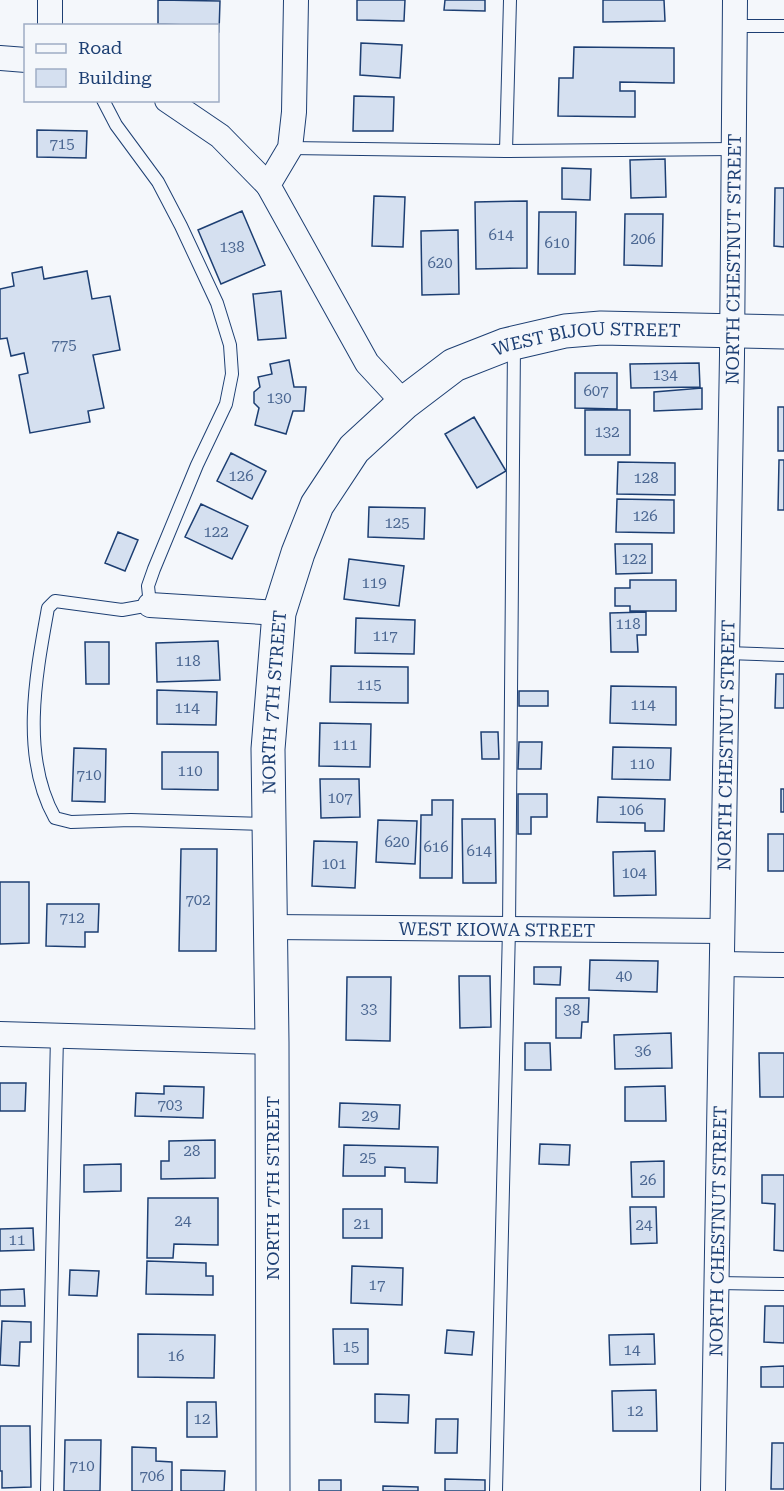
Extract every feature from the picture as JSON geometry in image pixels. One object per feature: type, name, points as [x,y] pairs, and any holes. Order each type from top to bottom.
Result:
[{"type":"street","points":[[50,0],[50,24]]},
{"type":"street","points":[[268,185],[290,148],[294,112],[296,0]]},
{"type":"street","name":"NORTH CHESTNUT STREET","points":[[713,1491],[733,331],[735,0]]},
{"type":"street","points":[[0,58],[24,60]]},
{"type":"street","points":[[170,102],[220,136],[268,185],[367,363],[404,403]]},
{"type":"street","name":"WEST BIJOU STREET","points":[[404,403],[454,365],[514,343],[565,331],[601,328],[784,332]]},
{"type":"street","name":"NORTH 7TH STREET","points":[[273,1491],[272,1042],[268,749],[279,613],[298,553],[317,505],[354,449],[404,403]]},
{"type":"street","points":[[150,605],[279,613]]},
{"type":"street","name":"WEST KIOWA STREET","points":[[271,927],[722,931]]},
{"type":"street","points":[[722,964],[784,965]]},
{"type":"street","points":[[0,1034],[272,1042]]},
{"type":"lane","points":[[506,151],[510,0]]},
{"type":"lane","points":[[735,26],[784,26]]},
{"type":"lane","points":[[104,102],[116,125],[158,182],[181,226],[217,303],[230,355],[232,374],[226,404],[197,465],[154,569],[148,586],[150,605],[122,610],[55,601],[48,608],[36,693],[34,750],[42,789],[55,818],[71,822],[131,820],[270,824]]},
{"type":"lane","points":[[290,148],[506,151],[734,149]]},
{"type":"lane","points":[[496,1491],[509,928],[514,343]]},
{"type":"lane","points":[[727,654],[784,655]]},
{"type":"lane","points":[[47,1491],[57,1036]]},
{"type":"lane","points":[[717,1283],[784,1284]]},
{"type":"building","points":[[158,0],[220,1],[219,32],[219,24],[158,24]]},
{"type":"building","points":[[357,0],[405,0],[404,21],[357,20]]},
{"type":"building","points":[[445,0],[485,0],[485,11],[444,10]]},
{"type":"building","points":[[603,0],[664,0],[665,21],[603,22]]},
{"type":"building","points":[[361,43],[402,45],[400,78],[360,75]]},
{"type":"building","points":[[574,47],[674,48],[674,83],[620,82],[620,91],[635,91],[635,117],[558,116],[559,78],[573,78]]},
{"type":"building","points":[[354,96],[394,97],[393,131],[353,131]]},
{"type":"building","points":[[37,130],[87,131],[86,158],[37,157]]},
{"type":"building","points":[[665,159],[666,197],[631,198],[630,160]]},
{"type":"building","points":[[562,168],[591,169],[590,200],[562,199]]},
{"type":"building","points":[[775,188],[784,188],[784,247],[774,246]]},
{"type":"building","points":[[374,196],[405,197],[403,247],[372,246]]},
{"type":"building","points":[[527,201],[527,268],[476,269],[475,202]]},
{"type":"building","points":[[242,211],[265,265],[221,284],[198,230]]},
{"type":"building","points":[[539,212],[576,212],[575,274],[538,274]]},
{"type":"building","points":[[625,214],[663,214],[662,266],[624,265]]},
{"type":"building","points":[[458,230],[459,294],[422,295],[421,231]]},
{"type":"building","points":[[42,267],[44,279],[87,271],[92,299],[110,296],[120,350],[93,355],[104,408],[88,411],[90,422],[30,433],[19,375],[28,373],[24,353],[11,356],[7,338],[0,339],[0,289],[14,286],[12,273]]},
{"type":"building","points":[[281,291],[286,338],[258,340],[253,294]]},
{"type":"building","points":[[289,360],[294,387],[306,387],[304,411],[293,411],[286,434],[255,425],[259,408],[254,403],[254,392],[260,387],[258,377],[272,374],[270,364]]},
{"type":"building","points":[[699,363],[700,387],[631,388],[630,364]]},
{"type":"building","points":[[575,373],[617,373],[617,409],[575,408]]},
{"type":"building","points":[[702,388],[702,409],[654,411],[654,392]]},
{"type":"building","points":[[778,407],[784,407],[784,451],[778,451]]},
{"type":"building","points":[[585,410],[630,410],[630,455],[585,455]]},
{"type":"building","points":[[474,417],[506,471],[477,488],[445,434]]},
{"type":"building","points":[[231,453],[266,471],[252,499],[217,481]]},
{"type":"building","points":[[779,460],[784,460],[784,510],[778,510]]},
{"type":"building","points":[[618,462],[675,463],[675,495],[617,494]]},
{"type":"building","points":[[617,499],[674,500],[674,533],[616,532]]},
{"type":"building","points":[[201,504],[248,526],[232,559],[185,537]]},
{"type":"building","points":[[369,507],[425,508],[424,539],[368,537]]},
{"type":"building","points":[[118,532],[138,540],[125,571],[105,563]]},
{"type":"building","points":[[615,544],[652,544],[652,573],[616,574]]},
{"type":"building","points":[[349,559],[404,566],[399,606],[344,599]]},
{"type":"building","points":[[630,580],[676,580],[676,611],[630,611],[630,606],[615,606],[615,588],[630,588]]},
{"type":"building","points":[[646,612],[646,635],[637,635],[638,652],[611,652],[610,613]]},
{"type":"building","points":[[356,618],[415,620],[414,654],[355,653]]},
{"type":"building","points":[[218,641],[220,680],[157,682],[156,643]]},
{"type":"building","points":[[85,642],[109,642],[109,684],[86,684]]},
{"type":"building","points":[[331,666],[408,667],[408,703],[330,702]]},
{"type":"building","points":[[776,674],[784,674],[784,708],[775,708]]},
{"type":"building","points":[[611,686],[676,687],[676,725],[610,723]]},
{"type":"building","points":[[157,690],[217,692],[216,725],[157,724]]},
{"type":"building","points":[[519,691],[548,691],[548,706],[519,706]]},
{"type":"building","points":[[320,723],[371,724],[370,767],[319,766]]},
{"type":"building","points":[[481,732],[498,732],[499,759],[482,759]]},
{"type":"building","points":[[519,742],[542,742],[541,769],[518,769]]},
{"type":"building","points":[[613,747],[671,748],[670,780],[612,779]]},
{"type":"building","points":[[74,748],[106,749],[105,802],[72,801]]},
{"type":"building","points":[[162,752],[218,752],[218,790],[162,789]]},
{"type":"building","points":[[320,779],[359,779],[360,817],[321,818]]},
{"type":"building","points":[[781,789],[784,789],[784,812],[781,812]]},
{"type":"building","points":[[518,794],[547,794],[547,817],[531,817],[531,834],[518,834]]},
{"type":"building","points":[[598,797],[665,799],[664,831],[645,831],[645,823],[597,822]]},
{"type":"building","points":[[432,800],[453,800],[452,878],[420,878],[421,815],[432,815]]},
{"type":"building","points":[[462,819],[495,819],[496,883],[463,883]]},
{"type":"building","points":[[378,820],[417,821],[415,864],[376,862]]},
{"type":"building","points":[[768,834],[784,834],[784,871],[768,871]]},
{"type":"building","points":[[314,841],[357,842],[355,888],[312,886]]},
{"type":"building","points":[[181,849],[217,849],[216,951],[179,951]]},
{"type":"building","points":[[655,851],[656,895],[614,896],[613,852]]},
{"type":"building","points":[[0,882],[29,882],[29,943],[0,944]]},
{"type":"building","points":[[47,904],[99,904],[98,932],[85,932],[85,947],[46,946]]},
{"type":"building","points":[[590,960],[658,961],[657,992],[589,990]]},
{"type":"building","points":[[534,967],[561,967],[560,985],[534,984]]},
{"type":"building","points":[[459,976],[490,976],[491,1027],[460,1028]]},
{"type":"building","points":[[347,977],[391,977],[390,1041],[346,1040]]},
{"type":"building","points":[[556,998],[589,998],[588,1022],[582,1022],[581,1038],[556,1038]]},
{"type":"building","points":[[671,1033],[672,1068],[615,1069],[614,1035]]},
{"type":"building","points":[[525,1043],[550,1043],[551,1070],[525,1070]]},
{"type":"building","points":[[759,1053],[784,1053],[784,1097],[760,1097]]},
{"type":"building","points":[[0,1083],[26,1083],[25,1111],[0,1111]]},
{"type":"building","points":[[164,1086],[204,1087],[203,1118],[135,1116],[136,1093],[164,1094]]},
{"type":"building","points":[[665,1086],[666,1121],[625,1121],[625,1087]]},
{"type":"building","points":[[340,1103],[400,1105],[399,1129],[339,1127]]},
{"type":"building","points":[[215,1140],[215,1178],[161,1179],[161,1161],[169,1161],[169,1141]]},
{"type":"building","points":[[540,1144],[570,1145],[569,1165],[539,1164]]},
{"type":"building","points":[[344,1145],[438,1147],[437,1183],[405,1182],[405,1168],[385,1167],[385,1176],[343,1176]]},
{"type":"building","points":[[664,1161],[664,1197],[632,1197],[631,1162]]},
{"type":"building","points":[[121,1164],[121,1191],[84,1192],[84,1165]]},
{"type":"building","points":[[762,1175],[784,1175],[784,1251],[774,1250],[775,1204],[762,1203]]},
{"type":"building","points":[[148,1198],[218,1198],[218,1245],[174,1244],[173,1258],[147,1258]]},
{"type":"building","points":[[630,1207],[656,1207],[657,1243],[631,1244]]},
{"type":"building","points":[[343,1209],[382,1209],[382,1238],[343,1238]]},
{"type":"building","points":[[33,1228],[34,1250],[0,1251],[0,1229]]},
{"type":"building","points":[[147,1261],[206,1263],[206,1276],[213,1276],[213,1295],[146,1294]]},
{"type":"building","points":[[352,1266],[403,1268],[402,1305],[351,1303]]},
{"type":"building","points":[[70,1270],[99,1271],[97,1296],[69,1295]]},
{"type":"building","points":[[24,1289],[25,1306],[0,1306],[0,1290]]},
{"type":"building","points":[[765,1306],[784,1306],[784,1343],[764,1342]]},
{"type":"building","points":[[2,1321],[31,1322],[31,1342],[20,1342],[19,1366],[0,1365]]},
{"type":"building","points":[[333,1329],[368,1329],[368,1364],[334,1364]]},
{"type":"building","points":[[447,1330],[474,1332],[472,1355],[445,1353]]},
{"type":"building","points":[[138,1334],[215,1335],[214,1378],[138,1377]]},
{"type":"building","points":[[654,1334],[655,1364],[610,1365],[609,1335]]},
{"type":"building","points":[[784,1366],[784,1387],[761,1387],[761,1367]]},
{"type":"building","points":[[656,1390],[657,1431],[613,1431],[612,1391]]},
{"type":"building","points":[[375,1394],[409,1395],[408,1423],[375,1422]]},
{"type":"building","points":[[187,1402],[216,1402],[217,1437],[187,1437]]},
{"type":"building","points":[[436,1419],[458,1419],[457,1453],[435,1453]]},
{"type":"building","points":[[0,1426],[30,1426],[31,1487],[2,1488]]},
{"type":"building","points":[[65,1440],[101,1440],[100,1491],[64,1491]]},
{"type":"building","points":[[772,1443],[784,1443],[784,1489],[771,1489]]},
{"type":"building","points":[[132,1447],[156,1448],[156,1461],[172,1462],[172,1491],[132,1491]]},
{"type":"building","points":[[181,1470],[225,1471],[224,1491],[181,1491]]},
{"type":"building","points":[[445,1479],[485,1480],[485,1491],[445,1491]]},
{"type":"building","points":[[319,1480],[341,1480],[341,1491],[319,1491]]},
{"type":"building","points":[[383,1486],[418,1487],[418,1491],[383,1491]]}]
